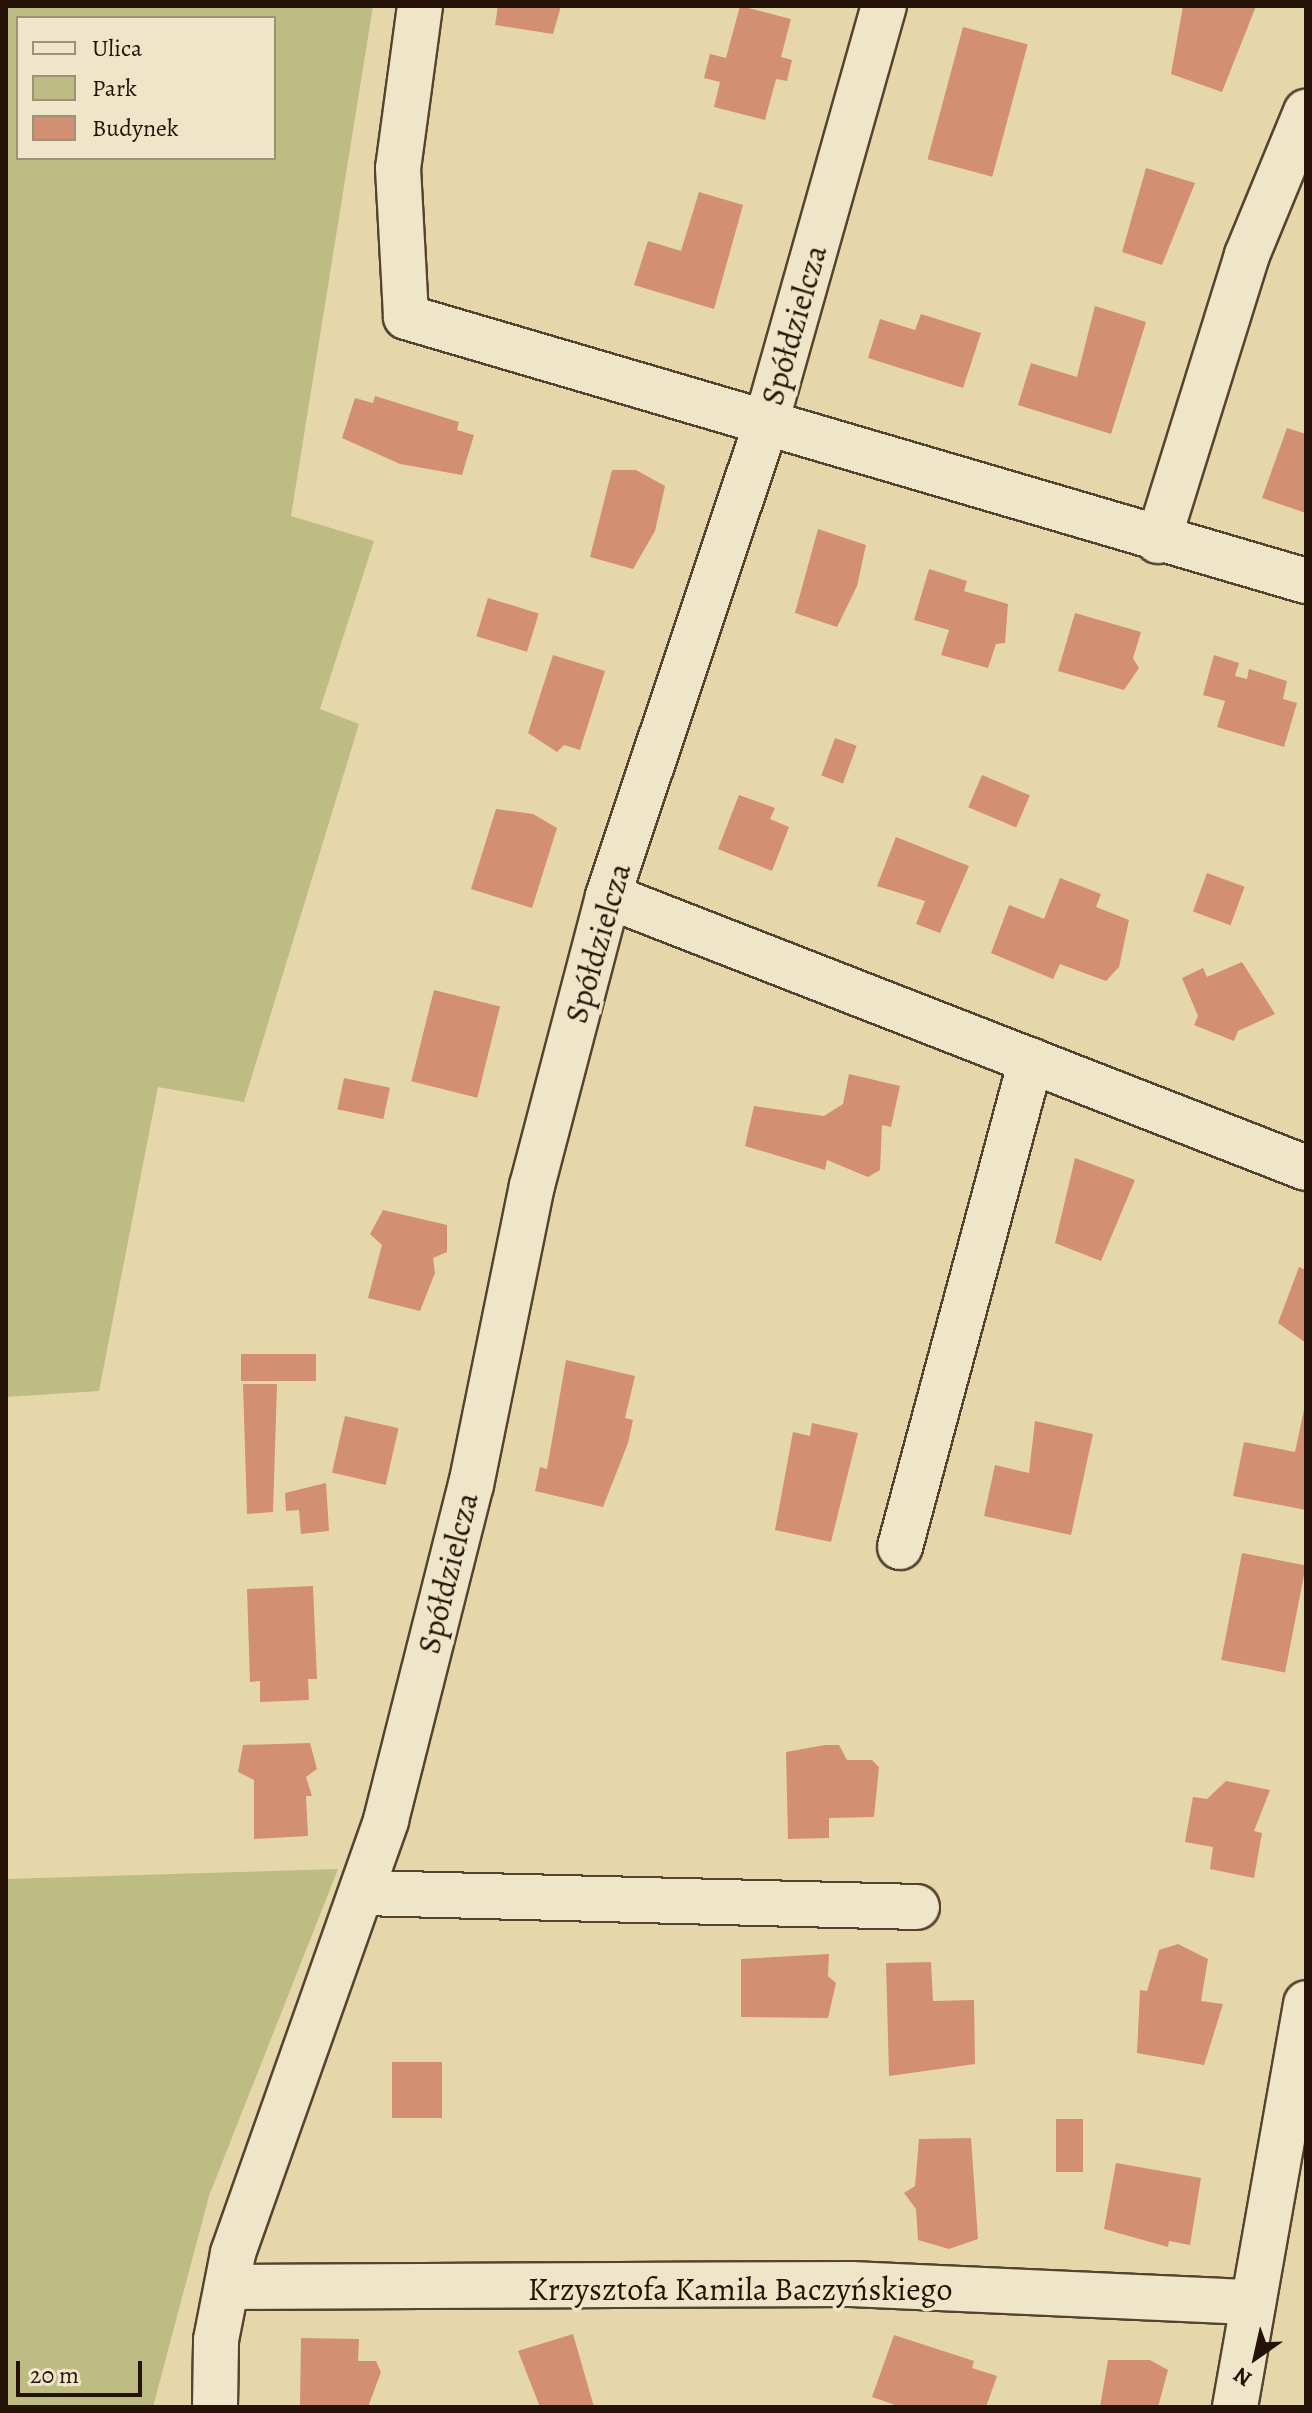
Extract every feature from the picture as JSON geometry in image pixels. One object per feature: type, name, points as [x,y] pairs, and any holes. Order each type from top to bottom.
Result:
[{"type":"street","points":[[420,6],[398,168],[406,317],[765,426],[1306,581]]},
{"type":"street","name":"Spółdzielcza","points":[[215,2407],[216,2340],[233,2253],[362,1893],[471,1485],[532,1186],[608,896],[765,426],[884,6]]},
{"type":"street","points":[[1158,541],[1247,255],[1306,112]]},
{"type":"street","points":[[608,896],[1306,1168]]},
{"type":"street","points":[[900,1547],[1031,1060]]},
{"type":"street","points":[[362,1893],[917,1907]]},
{"type":"street","points":[[1235,2407],[1306,2003]]},
{"type":"street","name":"Krzysztofa Kamila Baczyńskiego","points":[[227,2287],[851,2284],[1253,2302]]},
{"type":"green space","points":[[6,6],[373,6],[291,516],[374,541],[320,709],[359,724],[244,1102],[158,1087],[99,1391],[6,1397]]},
{"type":"green space","points":[[338,1869],[209,2196],[153,2407],[6,2407],[6,1879]]},
{"type":"building","points":[[498,6],[561,6],[553,34],[495,25]]},
{"type":"building","points":[[740,6],[791,19],[781,57],[792,60],[787,81],[776,79],[765,120],[714,107],[720,82],[704,78],[710,54],[726,58]]},
{"type":"building","points":[[1183,6],[1256,6],[1222,92],[1171,74]]},
{"type":"building","points":[[963,27],[1028,44],[992,177],[928,159]]},
{"type":"building","points":[[1146,168],[1195,183],[1162,265],[1122,252]]},
{"type":"building","points":[[699,192],[743,205],[714,309],[634,285],[648,241],[681,251]]},
{"type":"building","points":[[1095,306],[1146,322],[1111,434],[1018,405],[1031,363],[1077,377]]},
{"type":"building","points":[[921,314],[981,333],[963,388],[868,358],[880,319],[915,330]]},
{"type":"building","points":[[375,396],[459,422],[457,430],[474,435],[462,475],[400,464],[342,438],[355,398],[373,403]]},
{"type":"building","points":[[1287,428],[1306,434],[1306,513],[1262,498]]},
{"type":"building","points":[[612,470],[636,470],[665,486],[655,531],[633,569],[590,557]]},
{"type":"building","points":[[818,529],[866,545],[857,586],[837,627],[795,613]]},
{"type":"building","points":[[929,569],[967,581],[964,591],[1008,604],[1005,643],[996,644],[988,668],[941,655],[949,630],[914,620]]},
{"type":"building","points":[[488,598],[539,613],[527,652],[476,636]]},
{"type":"building","points":[[1075,613],[1141,632],[1133,658],[1139,668],[1124,690],[1058,671]]},
{"type":"building","points":[[553,655],[605,671],[580,750],[564,745],[557,752],[528,733]]},
{"type":"building","points":[[1214,655],[1239,663],[1235,676],[1247,679],[1249,669],[1287,681],[1283,699],[1297,703],[1284,747],[1217,727],[1225,701],[1203,695]]},
{"type":"building","points":[[835,738],[857,746],[843,783],[821,776]]},
{"type":"building","points":[[982,775],[1030,795],[1016,828],[968,807]]},
{"type":"building","points":[[739,795],[775,808],[770,819],[789,827],[772,871],[718,849]]},
{"type":"building","points":[[496,809],[533,814],[557,828],[532,908],[471,889]]},
{"type":"building","points":[[896,837],[969,866],[940,933],[916,924],[925,901],[877,886]]},
{"type":"building","points":[[1207,873],[1245,887],[1231,925],[1193,912]]},
{"type":"building","points":[[1060,878],[1101,894],[1096,907],[1129,920],[1119,967],[1106,981],[1060,964],[1053,979],[991,953],[1009,905],[1044,919]]},
{"type":"building","points":[[1242,962],[1275,1014],[1238,1031],[1234,1041],[1194,1025],[1198,1016],[1182,978],[1203,968],[1207,977]]},
{"type":"building","points":[[434,990],[500,1006],[477,1098],[411,1081]]},
{"type":"building","points":[[849,1074],[900,1086],[891,1127],[882,1125],[880,1170],[868,1177],[827,1160],[825,1170],[745,1146],[754,1106],[824,1116],[843,1104]]},
{"type":"building","points":[[344,1078],[390,1088],[383,1119],[337,1109]]},
{"type":"building","points":[[1075,1158],[1135,1180],[1101,1261],[1055,1243]]},
{"type":"building","points":[[383,1210],[447,1225],[447,1252],[433,1258],[435,1273],[420,1311],[368,1298],[382,1245],[370,1234]]},
{"type":"building","points":[[1299,1267],[1306,1270],[1306,1343],[1278,1323]]},
{"type":"building","points":[[241,1354],[316,1354],[316,1381],[241,1381]]},
{"type":"building","points":[[566,1360],[635,1376],[625,1418],[633,1420],[628,1443],[603,1507],[535,1491],[540,1467],[547,1469]]},
{"type":"building","points":[[243,1384],[277,1384],[273,1512],[247,1514]]},
{"type":"building","points":[[1306,1400],[1306,1510],[1233,1496],[1244,1442],[1295,1452]]},
{"type":"building","points":[[345,1416],[399,1428],[386,1485],[332,1473]]},
{"type":"building","points":[[1035,1421],[1093,1434],[1071,1535],[984,1516],[995,1465],[1029,1473]]},
{"type":"building","points":[[812,1423],[858,1433],[831,1542],[775,1530],[793,1432],[810,1436]]},
{"type":"building","points":[[326,1483],[329,1531],[301,1534],[299,1510],[286,1511],[285,1493]]},
{"type":"building","points":[[1242,1553],[1306,1565],[1285,1672],[1221,1660]]},
{"type":"building","points":[[313,1586],[317,1679],[308,1679],[309,1700],[260,1702],[260,1681],[250,1682],[247,1589]]},
{"type":"building","points":[[310,1743],[317,1769],[306,1777],[312,1796],[306,1796],[308,1836],[254,1839],[254,1780],[238,1772],[243,1745]]},
{"type":"building","points":[[839,1745],[847,1760],[872,1760],[879,1767],[874,1817],[829,1818],[829,1838],[788,1839],[786,1752]]},
{"type":"building","points":[[1226,1781],[1270,1790],[1254,1831],[1262,1833],[1254,1878],[1210,1869],[1213,1847],[1185,1842],[1193,1797],[1207,1799]]},
{"type":"building","points":[[1178,1944],[1208,1959],[1201,2001],[1223,2004],[1204,2065],[1137,2053],[1140,1990],[1147,1991],[1159,1950]]},
{"type":"building","points":[[829,1954],[828,1976],[836,1983],[828,2018],[741,2017],[741,1959]]},
{"type":"building","points":[[931,1962],[933,2001],[974,2000],[975,2064],[889,2076],[886,1963]]},
{"type":"building","points":[[392,2062],[442,2062],[442,2118],[392,2118]]},
{"type":"building","points":[[1056,2119],[1083,2119],[1083,2172],[1056,2172]]},
{"type":"building","points":[[971,2138],[978,2239],[949,2249],[918,2240],[916,2209],[904,2193],[915,2186],[919,2139]]},
{"type":"building","points":[[1116,2163],[1201,2178],[1190,2245],[1169,2241],[1168,2247],[1104,2229]]},
{"type":"building","points":[[573,2334],[594,2407],[540,2407],[518,2351]]},
{"type":"building","points":[[894,2335],[974,2361],[972,2368],[997,2376],[986,2407],[901,2407],[872,2397]]},
{"type":"building","points":[[301,2338],[359,2339],[358,2361],[376,2361],[381,2372],[368,2407],[300,2407]]},
{"type":"building","points":[[1108,2360],[1150,2360],[1168,2370],[1158,2407],[1100,2407]]}]
